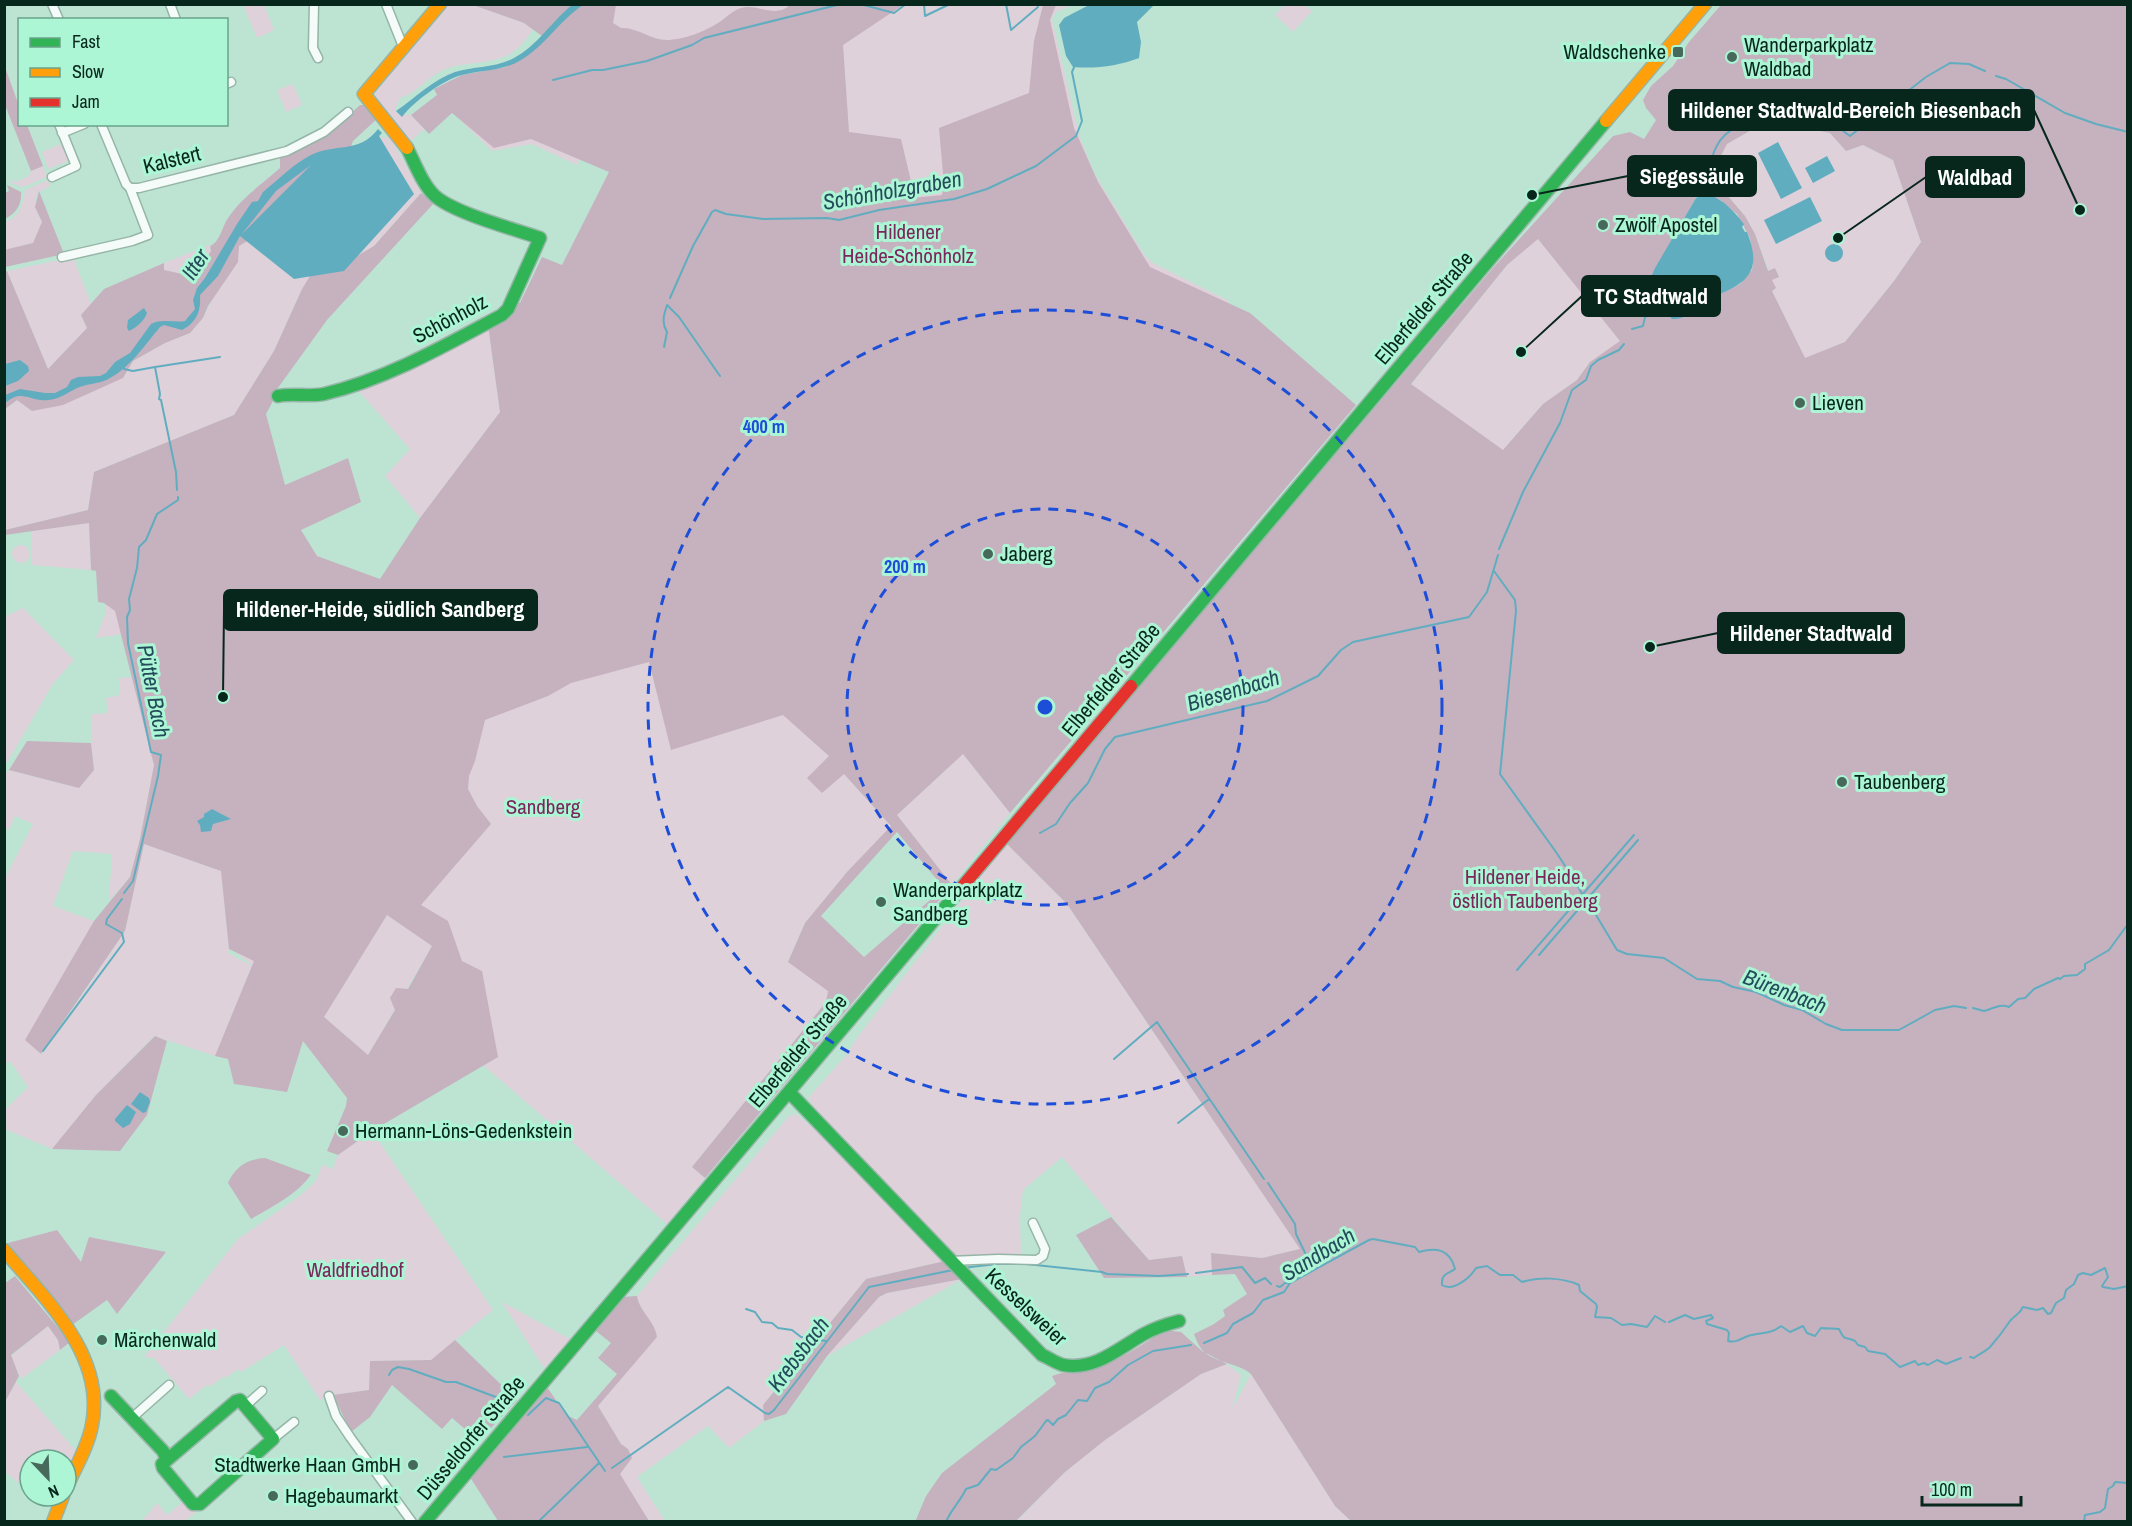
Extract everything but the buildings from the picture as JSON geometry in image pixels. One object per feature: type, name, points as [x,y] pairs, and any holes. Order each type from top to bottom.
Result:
[{"type":"main road","points":[[404,49],[440,4]]},
{"type":"main road","name":"Elberfelder Straße","points":[[546,1379],[1705,4]]},
{"type":"main road","name":"Schönholz","points":[[278,396],[287,394],[305,397],[323,394],[376,377],[427,354],[502,315],[515,295],[540,238],[452,207],[436,197],[429,189],[404,142],[364,94],[404,49]]},
{"type":"main road","name":"Kesselsweier","points":[[789,1092],[950,1262],[1042,1355],[1052,1362],[1075,1367],[1094,1365],[1156,1328],[1179,1321]]},
{"type":"main road","points":[[4,1250],[76,1339],[86,1356],[94,1398],[92,1426],[78,1460]]},
{"type":"main road","name":"Düsseldorfer Straße","points":[[425,1521],[546,1379]]},
{"type":"main road","points":[[111,1396],[163,1451],[167,1460]]},
{"type":"main road","points":[[240,1400],[273,1439],[200,1504],[194,1504],[162,1464],[240,1400]]},
{"type":"street","points":[[52,4],[58,18]]},
{"type":"street","points":[[314,4],[313,48],[318,58]]},
{"type":"street","points":[[386,4],[404,49]]},
{"type":"street","name":"Kalstert","points":[[62,257],[132,242],[147,235],[130,188],[287,151],[317,136],[348,112]]},
{"type":"street","points":[[102,126],[126,184],[130,188]]},
{"type":"street","points":[[51,177],[76,166],[61,129]]},
{"type":"street","name":"Kesselsweier","points":[[950,1262],[998,1259],[1037,1260],[1043,1256],[1045,1250],[1034,1222]]},
{"type":"street","points":[[133,1417],[169,1385]]},
{"type":"street","points":[[245,1406],[262,1391]]},
{"type":"street","points":[[329,1396],[336,1416],[412,1521]]},
{"type":"street","points":[[273,1439],[294,1422]]},
{"type":"green space","points":[[243,5],[264,5],[274,30],[257,38]]},
{"type":"green space","points":[[448,5],[473,5],[524,23],[533,30],[510,54],[494,60],[443,70],[412,93],[400,98],[395,110],[398,114],[411,115],[424,129],[410,142],[375,99],[375,90]]},
{"type":"green space","name":"Hildener Heide-Schönholz","points":[[473,5],[616,5],[613,23],[621,28],[669,40],[701,32],[735,11],[747,7],[778,11],[790,5],[903,5],[843,45],[849,132],[901,139],[913,198],[942,195],[944,185],[939,128],[1029,93],[1034,41],[1043,5],[1056,5],[1050,20],[1074,128],[1098,182],[1150,267],[1250,313],[1356,405],[1010,813],[963,754],[897,815],[952,885],[705,1178],[692,1167],[826,1002],[828,991],[788,962],[805,923],[847,872],[891,826],[844,774],[822,793],[807,778],[829,756],[783,715],[671,750],[649,662],[571,683],[548,696],[485,720],[469,776],[468,789],[477,806],[491,824],[421,905],[448,921],[462,961],[482,971],[498,1057],[372,1131],[338,1155],[327,1151],[346,1106],[347,1098],[303,1041],[287,1092],[234,1084],[228,1059],[215,1056],[254,961],[229,949],[221,871],[144,844],[125,931],[41,1054],[25,1040],[94,921],[130,877],[140,839],[154,765],[115,611],[104,603],[98,602],[96,571],[91,570],[89,523],[5,535],[5,530],[88,510],[94,472],[234,415],[274,351],[302,289],[323,255],[345,263],[374,246],[421,193],[434,203],[327,320],[275,392],[266,414],[285,485],[348,458],[361,502],[301,530],[317,556],[380,579],[420,518],[500,412],[488,325],[514,302],[520,303],[542,257],[562,265],[609,172],[531,139],[494,148],[452,113],[429,134],[411,115],[437,95],[434,89],[462,75],[506,67],[546,39],[524,23]],"holes":[[[897,832],[944,888],[864,957],[821,916]],[[387,915],[432,946],[408,989],[396,988],[390,998],[395,1010],[368,1055],[324,1017]]]},
{"type":"green space","points":[[590,5],[1073,5],[1056,12],[1052,19],[1079,135],[1094,173],[1145,256],[1153,263],[1229,301],[1178,386],[720,655],[829,756],[822,793],[843,773],[892,826],[847,872],[805,923],[788,961],[828,991],[826,1002],[692,1167],[705,1178],[667,1224],[483,1065],[498,1057],[432,942],[386,909],[259,971],[230,948],[225,871],[167,756],[152,756],[154,765],[140,839],[130,877],[109,901],[112,854],[73,851],[53,906],[94,921],[26,1040],[42,1054],[125,931],[144,844],[221,871],[228,953],[252,966],[215,1056],[154,1036],[96,1095],[52,1149],[5,1129],[4,1111],[28,1087],[10,1061],[5,1064],[5,878],[33,824],[15,816],[9,830],[5,828],[5,774],[9,770],[79,788],[94,770],[91,743],[92,714],[108,713],[106,698],[120,695],[120,678],[132,677],[143,721],[130,633],[96,638],[105,614],[108,584],[277,480],[305,543],[330,567],[377,588],[714,205],[580,158],[577,165],[532,144],[492,151],[456,116],[513,94],[527,59]]},
{"type":"green space","points":[[1284,5],[1305,5],[1312,11],[1293,32],[1275,15]]},
{"type":"green space","name":"Hildener Heide, östlich Taubenberg","points":[[1721,5],[2127,5],[2127,1521],[1351,1521],[1335,1506],[1251,1374],[1240,1367],[1208,1355],[1200,1347],[1194,1334],[1225,1316],[1223,1310],[1247,1294],[1235,1274],[1212,1275],[1211,1253],[1262,1258],[1300,1249],[1067,904],[1006,843],[1493,268],[1613,136],[1630,132],[1644,139],[1656,120],[1646,108],[1643,100],[1651,86],[1673,66],[1689,42]],"holes":[[[1767,121],[1830,133],[1846,151],[1863,145],[1893,160],[1921,242],[1894,281],[1845,342],[1805,358],[1772,291],[1776,288],[1772,280],[1779,277],[1775,268],[1768,271],[1755,234],[1713,171],[1727,144]],[[1697,196],[1719,199],[1737,214],[1750,238],[1753,264],[1752,270],[1740,284],[1695,307],[1690,314],[1662,310],[1648,282]],[[1538,239],[1620,341],[1590,362],[1577,380],[1543,404],[1503,450],[1411,384],[1507,265]]]},
{"type":"green space","points":[[5,67],[18,103],[18,126],[27,126],[43,166],[31,171],[5,105]]},
{"type":"green space","points":[[293,84],[302,105],[286,112],[277,90]]},
{"type":"green space","points":[[360,105],[367,105],[379,117],[353,141],[335,190],[239,246],[238,262],[208,306],[203,318],[190,333],[165,343],[133,361],[123,378],[63,405],[32,411],[17,400],[5,409],[5,271],[7,271],[48,369],[87,328],[81,315],[104,289],[164,263],[164,270],[196,277],[211,251],[210,246],[219,238],[228,218],[245,198],[280,168],[280,158],[323,136]]},
{"type":"green space","points":[[1767,121],[1830,133],[1846,151],[1863,145],[1893,160],[1921,242],[1894,281],[1845,342],[1805,359],[1772,291],[1772,280],[1779,276],[1775,268],[1769,271],[1755,234],[1745,216],[1727,195],[1713,171],[1727,144]]},
{"type":"green space","points":[[379,135],[382,138],[390,137],[421,193],[374,246],[302,289],[274,351],[234,415],[94,472],[88,510],[5,530],[5,409],[17,400],[123,378],[133,361],[165,343],[190,333],[203,318],[239,246],[335,190]]},
{"type":"green space","points":[[66,142],[73,159],[48,169],[42,152]]},
{"type":"green space","points":[[43,166],[47,177],[23,187],[11,183],[10,180],[16,182],[29,176],[31,171]]},
{"type":"green space","points":[[48,180],[50,186],[37,193],[35,207],[42,222],[33,243],[5,250],[4,222],[17,214],[22,205],[25,190]]},
{"type":"green space","points":[[7,185],[21,192],[21,197],[18,208],[5,219],[5,193],[9,191]]},
{"type":"green space","points":[[39,191],[64,254],[5,267],[4,250],[33,243],[42,222],[35,207]]},
{"type":"green space","points":[[1538,238],[1621,342],[1590,362],[1577,380],[1543,404],[1503,450],[1411,385],[1507,265]]},
{"type":"green space","points":[[209,245],[211,251],[196,277],[164,270],[164,263]]},
{"type":"green space","points":[[73,257],[91,304],[81,315],[87,328],[48,369],[7,271]]},
{"type":"green space","points":[[488,325],[500,412],[420,518],[385,476],[410,449],[356,388]]},
{"type":"green space","points":[[89,523],[91,570],[32,565],[32,531]]},
{"type":"green space","points":[[21,545],[27,548],[30,554],[27,560],[21,563],[15,560],[12,554],[15,548]]},
{"type":"green space","points":[[23,608],[74,660],[52,685],[7,763],[4,760],[4,617]]},
{"type":"green space","points":[[27,741],[91,743],[94,770],[79,788],[9,770]]},
{"type":"green space","points":[[963,754],[1010,813],[952,885],[897,815]]},
{"type":"green space","points":[[1006,843],[1067,904],[1300,1249],[1262,1258],[1211,1253],[1212,1275],[1187,1277],[1182,1256],[1149,1260],[1062,1157],[1023,1190],[1020,1216],[1021,1256],[956,1260],[818,1113],[808,1098],[845,1057],[857,1038]]},
{"type":"green space","points":[[387,914],[432,946],[368,1055],[324,1017]]},
{"type":"green space","points":[[155,1036],[167,1041],[147,1115],[120,1151],[52,1149],[96,1095]]},
{"type":"green space","points":[[796,1114],[820,1134],[945,1261],[866,1279],[763,1405],[764,1421],[729,1448],[708,1426],[637,1477],[665,1521],[649,1521],[619,1474],[631,1458],[628,1449],[621,1444],[598,1406],[656,1337],[653,1326],[637,1296],[789,1116]]},
{"type":"green space","name":"Waldfriedhof","points":[[372,1131],[493,1310],[431,1360],[370,1361],[369,1390],[333,1395],[320,1400],[284,1345],[241,1372],[238,1369],[210,1387],[208,1384],[189,1399],[154,1358],[144,1357],[238,1239],[301,1195],[316,1181],[322,1165],[333,1169],[338,1155]]},
{"type":"green space","points":[[265,1158],[311,1175],[276,1205],[251,1219],[228,1183],[234,1172],[242,1165]]},
{"type":"green space","points":[[1111,1217],[1149,1260],[1182,1256],[1187,1277],[1104,1278],[1076,1235]]},
{"type":"green space","points":[[57,1230],[81,1262],[89,1237],[166,1252],[117,1314],[107,1300],[72,1325],[8,1243]]},
{"type":"green space","points":[[945,1261],[962,1279],[887,1293],[879,1297],[827,1356],[786,1414],[764,1421],[763,1405],[866,1279]]},
{"type":"green space","points":[[15,1276],[70,1342],[60,1350],[58,1340],[48,1326],[11,1355],[19,1376],[5,1402],[5,1283]]},
{"type":"green space","points":[[962,1279],[827,1356],[879,1297],[887,1293]]},
{"type":"green space","points":[[637,1296],[657,1337],[598,1406],[632,1458],[620,1474],[649,1521],[498,1521],[470,1477],[547,1387],[566,1415],[577,1420],[617,1374],[598,1358],[611,1343],[596,1331],[623,1297]]},
{"type":"green space","points":[[502,1302],[570,1339],[544,1368]]},
{"type":"green space","points":[[48,1326],[58,1340],[60,1350],[21,1379],[11,1356]]},
{"type":"green space","points":[[1165,1330],[1181,1332],[1202,1351],[1227,1364],[1201,1374],[1105,1440],[1065,1472],[1016,1521],[915,1522],[926,1496],[942,1473],[1056,1384],[1052,1376],[1111,1362]]},
{"type":"green space","points":[[455,1340],[517,1400],[479,1441],[452,1418],[442,1429],[392,1385],[370,1417],[351,1432],[333,1395],[369,1390],[370,1361],[431,1360]]},
{"type":"green space","points":[[1227,1364],[1241,1375],[1232,1409],[1251,1374],[1335,1506],[1351,1521],[1016,1522],[1065,1472],[1105,1440],[1201,1374]]},
{"type":"green space","points":[[16,1382],[73,1448],[18,1448],[18,1482],[5,1472],[5,1402]]},
{"type":"green space","points":[[185,1500],[196,1512],[185,1521],[141,1522],[157,1503],[167,1515]]},
{"type":"water","points":[[1091,4],[1154,5],[1137,22],[1141,42],[1139,58],[1107,66],[1073,67],[1066,56],[1059,25],[1064,18]]},
{"type":"water","points":[[572,5],[583,5],[521,60],[500,68],[470,73],[446,81],[414,104],[402,117],[396,111],[447,75],[499,64],[514,58],[530,47]]},
{"type":"water","points":[[378,129],[382,133],[379,136],[414,194],[344,271],[294,279],[240,236],[218,276],[200,295],[197,316],[187,327],[182,330],[164,325],[160,327],[128,365],[104,381],[80,387],[52,399],[41,400],[17,396],[5,403],[5,395],[20,389],[55,393],[67,387],[71,380],[78,377],[100,376],[106,373],[115,362],[130,353],[151,324],[159,321],[185,321],[195,309],[193,300],[197,288],[252,202],[258,201],[263,192],[292,167],[311,155],[320,151],[355,145],[371,137]],"holes":[[[311,165],[242,234],[276,191]]]},
{"type":"water","points":[[1778,142],[1802,188],[1781,199],[1758,153]]},
{"type":"water","points":[[1827,156],[1835,171],[1813,183],[1805,168]]},
{"type":"water","points":[[1703,194],[1721,201],[1744,224],[1742,227],[1747,232],[1753,262],[1750,272],[1736,286],[1700,304],[1685,316],[1672,319],[1657,299],[1650,294],[1647,286],[1696,198]]},
{"type":"water","points":[[1810,197],[1822,221],[1776,244],[1764,220]]},
{"type":"water","points":[[1834,244],[1840,247],[1843,253],[1840,259],[1834,262],[1828,259],[1825,253],[1828,247]]},
{"type":"water","points":[[144,308],[147,313],[144,319],[129,331],[128,320]]},
{"type":"water","points":[[20,360],[28,366],[29,371],[18,381],[5,386],[5,364]]},
{"type":"water","points":[[212,809],[231,819],[213,824],[211,831],[201,832],[197,821]]},
{"type":"water","points":[[140,1092],[149,1098],[150,1102],[146,1112],[143,1113],[131,1104]]},
{"type":"water","points":[[127,1105],[136,1112],[130,1124],[123,1128],[115,1119]]},
{"type":"waterway","points":[[553,80],[592,70],[647,61],[692,45],[704,38],[841,4]]},
{"type":"waterway","points":[[860,4],[894,13],[906,4]]},
{"type":"waterway","points":[[924,4],[925,16],[950,4]]},
{"type":"waterway","points":[[1006,4],[1011,30],[1038,7]]},
{"type":"waterway","name":"Biesenbach","points":[[1709,166],[1717,145],[1729,131],[1769,113],[1839,128],[1850,136],[1926,77],[1950,63],[1969,64],[1985,71]]},
{"type":"waterway","name":"Schönholzgraben","points":[[670,298],[693,246],[715,210],[726,214],[763,219],[827,218],[839,220],[879,210],[954,199],[987,189],[1036,166],[1076,136],[1082,121],[1072,72],[1075,65]]},
{"type":"waterway","name":"Biesenbach","points":[[1996,76],[2006,79],[2065,113],[2128,132]]},
{"type":"waterway","points":[[664,347],[667,332],[664,318],[667,305],[679,317],[720,376]]},
{"type":"waterway","name":"Biesenbach","points":[[1632,329],[1643,326],[1645,317],[1662,309],[1662,306]]},
{"type":"waterway","name":"Biesenbach","points":[[1499,549],[1523,492],[1560,423],[1572,390],[1586,380],[1591,366],[1619,350],[1624,344]]},
{"type":"waterway","points":[[155,367],[220,357]]},
{"type":"waterway","name":"Pütter Bach","points":[[124,364],[124,369],[133,371],[155,367],[159,399],[176,472],[177,490]]},
{"type":"waterway","name":"Pütter Bach","points":[[124,893],[133,881],[161,755],[151,752],[128,643],[129,599],[137,568],[139,547],[146,540],[157,514],[178,500],[178,497]]},
{"type":"waterway","name":"Biesenbach","points":[[1040,833],[1056,824],[1070,803],[1088,783],[1105,749],[1115,737],[1267,701],[1318,676],[1341,650],[1353,642],[1469,617],[1487,592],[1498,555]]},
{"type":"waterway","points":[[1494,571],[1515,600],[1516,611],[1500,774],[1577,884]]},
{"type":"waterway","points":[[1517,970],[1634,835]]},
{"type":"waterway","name":"Bürenbach","points":[[1539,955],[1638,840]]},
{"type":"waterway","name":"Bürenbach","points":[[1557,881],[1577,884],[1582,894]]},
{"type":"waterway","name":"Pütter Bach","points":[[43,1051],[124,942],[122,933],[106,924],[107,919],[122,899]]},
{"type":"waterway","name":"Bürenbach","points":[[1587,900],[1617,950],[1627,954],[1664,958],[1697,979],[1720,981],[1733,987],[1756,992],[1784,1005],[1802,1010],[1842,1030],[1899,1030],[1935,1010],[1954,1006],[1966,1008]]},
{"type":"waterway","name":"Bürenbach","points":[[1973,1008],[1984,1011],[1999,1006],[2009,1007],[2018,999],[2025,998],[2034,989],[2064,976],[2077,975],[2085,969],[2085,964],[2109,950],[2128,924]]},
{"type":"waterway","points":[[1114,1059],[1157,1022],[1264,1179]]},
{"type":"waterway","points":[[1178,1123],[1209,1099]]},
{"type":"waterway","points":[[1268,1183],[1295,1224],[1296,1234],[1309,1261]]},
{"type":"waterway","name":"Sandbach","points":[[1204,1343],[1227,1333],[1233,1324],[1253,1313],[1263,1300],[1284,1292],[1290,1283],[1373,1239],[1415,1247],[1419,1252],[1442,1251],[1450,1257],[1455,1269],[1443,1278],[1442,1285],[1446,1287],[1461,1283],[1476,1268],[1487,1266],[1500,1275],[1513,1275],[1522,1282],[1550,1279],[1565,1280],[1579,1285],[1580,1291],[1596,1304],[1595,1317],[1611,1318],[1622,1325],[1647,1327],[1655,1316],[1665,1322]]},
{"type":"waterway","name":"Krebsbach","points":[[962,1268],[997,1264],[1026,1264],[1107,1274],[1159,1276],[1188,1274]]},
{"type":"waterway","name":"Krebsbach","points":[[1196,1273],[1242,1267],[1255,1283],[1265,1278],[1271,1284]]},
{"type":"waterway","name":"Sandbach","points":[[1970,1357],[1974,1358],[1990,1347],[2023,1307],[2037,1310],[2043,1308],[2048,1314],[2051,1313],[2056,1303],[2064,1298],[2066,1290],[2074,1284],[2078,1275],[2083,1273],[2091,1275],[2105,1268],[2108,1277],[2103,1287],[2114,1289],[2128,1286]]},
{"type":"waterway","name":"Krebsbach","points":[[612,1468],[728,1387],[769,1414],[869,1287],[953,1270]]},
{"type":"waterway","name":"Krebsbach","points":[[1277,1286],[1290,1283]]},
{"type":"waterway","points":[[746,1309],[755,1312],[762,1322],[792,1330],[801,1337],[826,1341]]},
{"type":"waterway","name":"Sandbach","points":[[1669,1322],[1685,1315],[1694,1319],[1711,1315],[1713,1318],[1706,1321],[1707,1324],[1727,1330],[1728,1341],[1769,1332],[1781,1326],[1790,1332],[1803,1326],[1807,1333],[1815,1336],[1821,1328],[1839,1329],[1844,1337],[1855,1341],[1868,1351],[1885,1354],[1900,1367],[1915,1361],[1918,1365],[1924,1363],[1928,1365],[1937,1360],[1946,1364],[1961,1358]]},
{"type":"waterway","name":"Sandbach","points":[[946,1522],[966,1489],[978,1485],[991,1469],[996,1470],[1013,1458],[1046,1421],[1048,1420],[1053,1425],[1066,1415],[1078,1400],[1087,1401],[1095,1388],[1109,1382],[1128,1365],[1153,1351],[1191,1345]]},
{"type":"waterway","name":"Krebsbach","points":[[389,1375],[398,1367],[409,1369],[446,1382],[456,1382],[509,1402]]},
{"type":"waterway","name":"Krebsbach","points":[[528,1415],[546,1398],[559,1403],[605,1471]]},
{"type":"waterway","points":[[504,1457],[587,1447]]},
{"type":"waterway","points":[[538,1522],[599,1463]]},
{"type":"waterway","points":[[2084,1522],[2085,1515],[2100,1512],[2105,1508],[2108,1489],[2115,1482],[2128,1483]]},
{"type":"traffic: fast","points":[[1131,686],[1606,121]]},
{"type":"traffic: fast","points":[[278,396],[324,394],[371,380],[438,349],[502,315],[508,309],[540,238],[470,214],[435,196],[426,186],[407,148]]},
{"type":"traffic: fast","points":[[425,1522],[962,887]]},
{"type":"traffic: fast","points":[[789,1092],[1042,1355],[1063,1365],[1086,1365],[1106,1357],[1148,1332],[1179,1321]]},
{"type":"traffic: fast","points":[[111,1396],[163,1451],[167,1460],[162,1464],[163,1468],[193,1504],[200,1504],[273,1439],[240,1400],[167,1460]]},
{"type":"traffic: slow","points":[[407,148],[364,94],[440,4]]},
{"type":"traffic: slow","points":[[1606,121],[1705,4]]},
{"type":"traffic: slow","points":[[4,1250],[54,1308],[81,1352],[90,1375],[94,1399],[92,1425],[78,1462]]},
{"type":"traffic: slow","points":[[53,1522],[58,1508]]},
{"type":"traffic: jam","points":[[962,887],[1131,686]]},
{"type":"place","name":"Waldschenke","points":[[1678,52]]},
{"type":"place","name":"Wanderparkplatz Waldbad","points":[[1732,57]]},
{"type":"place","name":"Siegessäule","points":[[1532,195]]},
{"type":"place","name":"Hildener Stadtwald-Bereich Biesenbach","points":[[2080,210]]},
{"type":"place","name":"Zwölf Apostel","points":[[1603,225]]},
{"type":"place","name":"Waldbad","points":[[1838,238]]},
{"type":"place","name":"TC Stadtwald","points":[[1521,352]]},
{"type":"place","name":"Lieven","points":[[1800,403]]},
{"type":"place","name":"Jaberg","points":[[988,554]]},
{"type":"place","name":"Hildener Stadtwald","points":[[1650,647]]},
{"type":"place","name":"Hildener-Heide, südlich Sandberg","points":[[223,697]]},
{"type":"place","name":"Taubenberg","points":[[1842,782]]},
{"type":"place","name":"Wanderparkplatz Sandberg","points":[[881,902]]},
{"type":"place","name":"Hermann-Löns-Gedenkstein","points":[[343,1131]]},
{"type":"place","name":"Märchenwald","points":[[102,1340]]},
{"type":"place","name":"Stadtwerke Haan GmbH","points":[[413,1465]]},
{"type":"place","name":"Hagebaumarkt","points":[[273,1496]]},
{"type":"water label","name":"Itter","points":[[195,264]]},
{"type":"park label","name":"Sandberg","points":[[543,807]]}]
